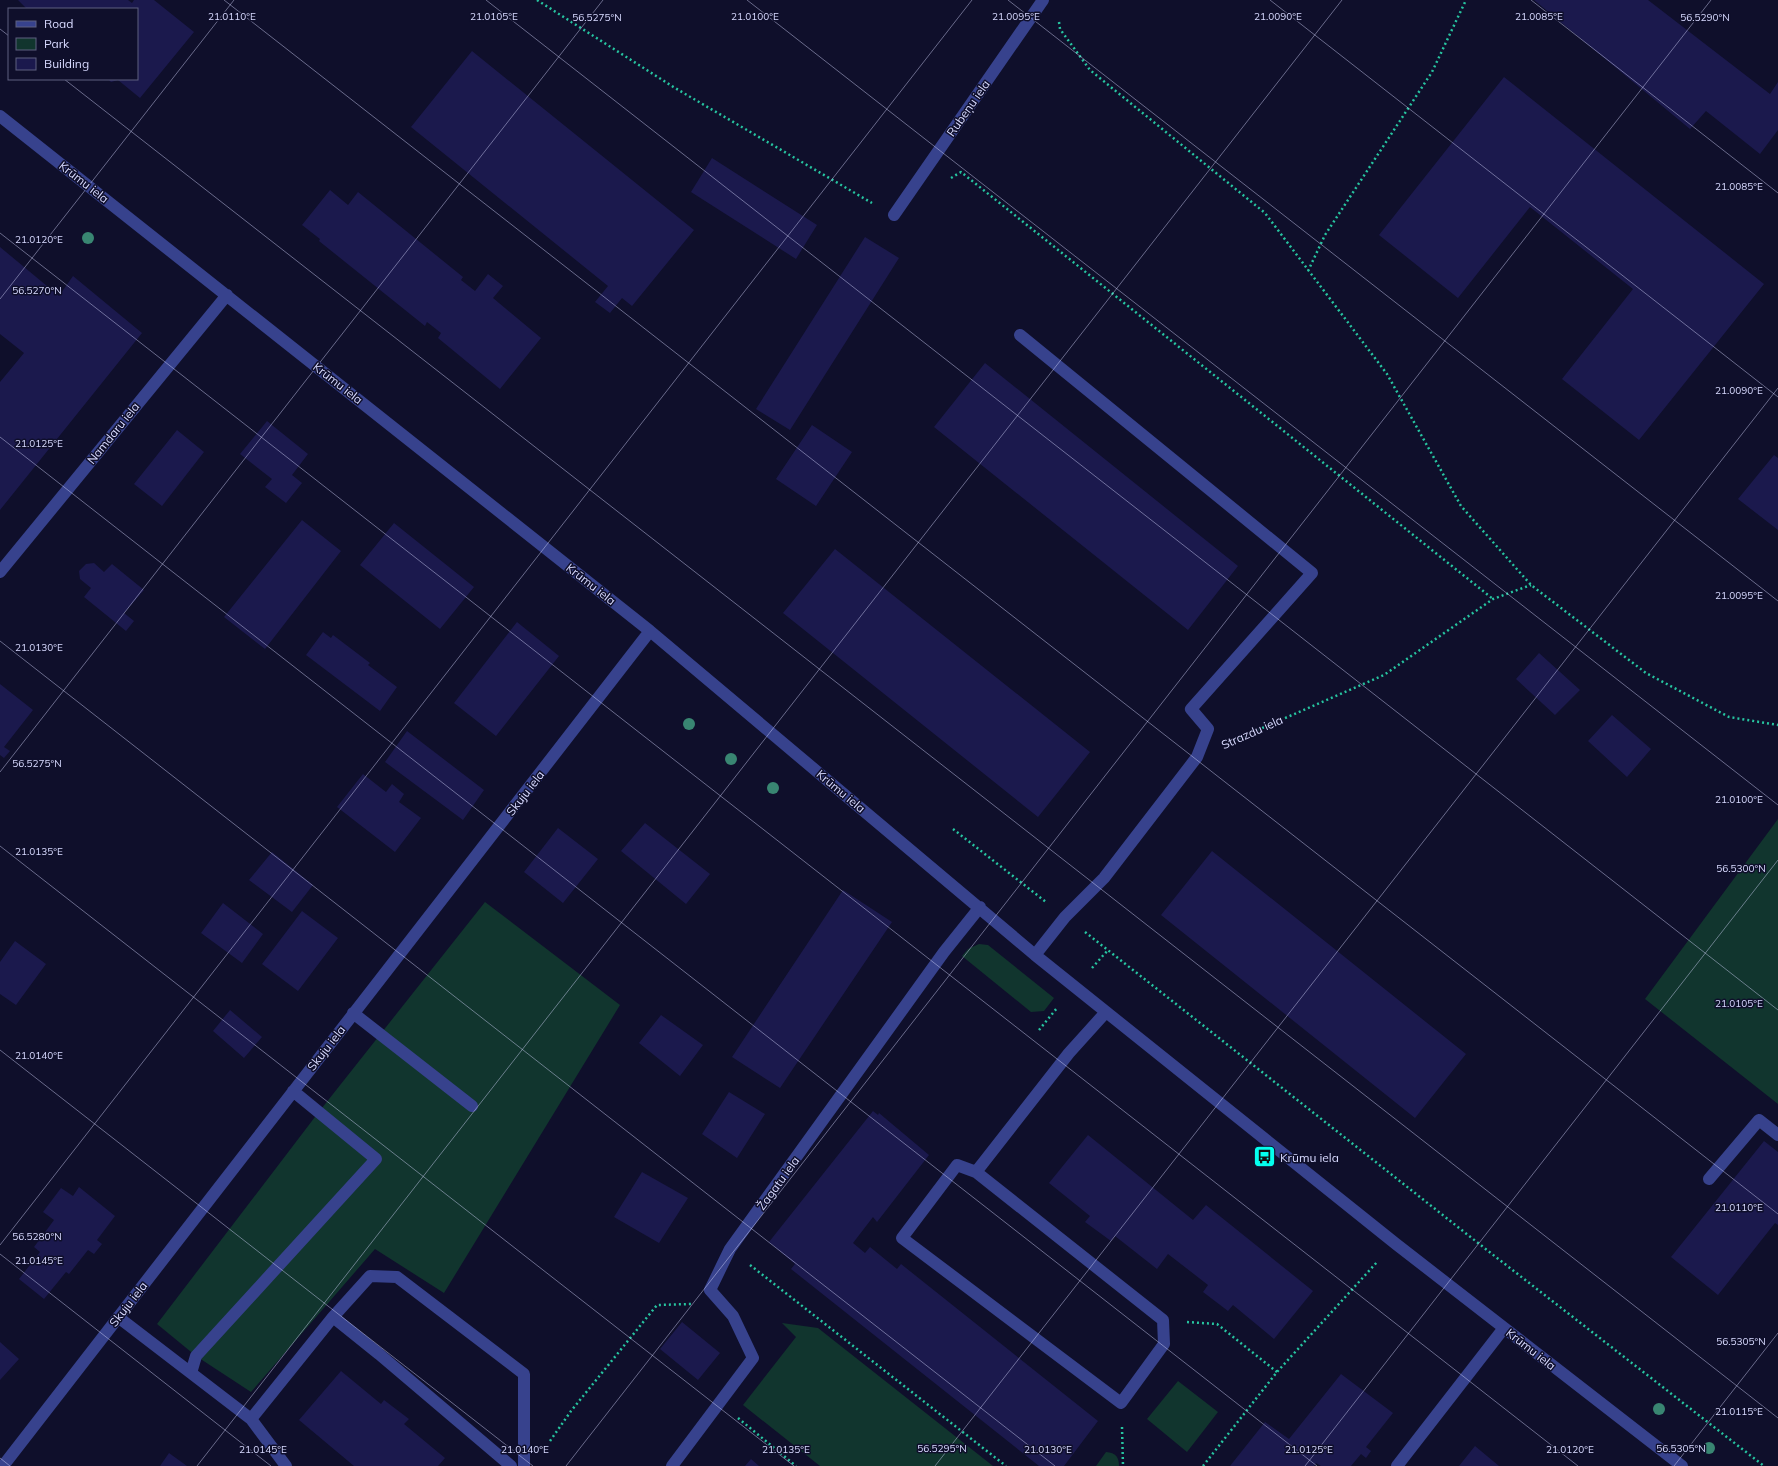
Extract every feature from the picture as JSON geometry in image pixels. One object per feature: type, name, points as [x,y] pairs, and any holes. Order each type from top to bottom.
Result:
[{"type":"street","name":"Rubeņu iela","points":[[894,215],[1043,0]]},
{"type":"street","name":"Krūmu iela","points":[[0,116],[227,294],[650,631],[980,907],[1035,955],[1106,1012],[1396,1244],[1682,1466]]},
{"type":"street","name":"Namdaru iela","points":[[0,572],[227,294]]},
{"type":"street","points":[[1020,335],[1312,573],[1191,709],[1208,729],[1197,757],[1104,878],[1065,917],[1035,955]]},
{"type":"street","name":"Skuju iela","points":[[3,1466],[650,631]]},
{"type":"street","name":"Žagatu iela","points":[[710,1290],[730,1249],[940,959],[980,907]]},
{"type":"street","points":[[976,1172],[1069,1053],[1106,1012]]},
{"type":"street","points":[[353,1013],[472,1106]]},
{"type":"street","points":[[191,1373],[196,1356],[376,1159],[293,1091]]},
{"type":"street","points":[[1709,1179],[1759,1120],[1778,1134]]},
{"type":"street","points":[[957,1165],[976,1172],[1163,1320],[1164,1344],[1121,1403],[902,1238],[957,1165]]},
{"type":"street","points":[[250,1419],[333,1317],[370,1276],[397,1277],[466,1328],[524,1374],[524,1466]]},
{"type":"street","points":[[672,1466],[753,1358],[733,1316],[710,1290]]},
{"type":"street","points":[[118,1317],[250,1419],[286,1466]]},
{"type":"street","points":[[333,1317],[511,1466]]},
{"type":"street","points":[[1396,1466],[1504,1328]]},
{"type":"path","points":[[537,0],[675,88],[894,215]]},
{"type":"path","points":[[1308,271],[1325,235],[1432,72],[1466,0]]},
{"type":"path","points":[[1058,15],[1060,29],[1090,70],[1265,213],[1387,374],[1461,506],[1531,585],[1646,673],[1729,718],[1778,725]]},
{"type":"path","points":[[949,180],[961,172],[1493,599]]},
{"type":"path","name":"Strazdu iela","points":[[1197,757],[1384,675],[1493,599],[1531,585]]},
{"type":"path","points":[[953,829],[1492,1254],[1764,1466]]},
{"type":"path","points":[[1092,968],[1108,950]]},
{"type":"path","points":[[1039,1030],[1057,1008]]},
{"type":"path","points":[[1203,1466],[1278,1372],[1364,1275],[1396,1244]]},
{"type":"path","points":[[730,1249],[1006,1466]]},
{"type":"path","points":[[549,1442],[571,1411],[658,1305],[689,1305],[710,1290]]},
{"type":"path","points":[[1163,1320],[1217,1324],[1278,1372]]},
{"type":"path","points":[[1121,1403],[1123,1466]]},
{"type":"path","points":[[720,1404],[796,1466]]},
{"type":"green space","points":[[1778,819],[1778,1104],[1645,999]]},
{"type":"green space","points":[[485,902],[620,1005],[444,1293],[375,1249],[251,1392],[196,1356],[157,1324],[318,1113]]},
{"type":"green space","points":[[979,944],[988,945],[1054,998],[1044,1011],[1031,1012],[962,956],[968,949]]},
{"type":"green space","points":[[782,1323],[818,1328],[993,1466],[820,1466],[743,1405],[796,1337]]},
{"type":"green space","points":[[1178,1381],[1218,1412],[1187,1452],[1147,1419]]},
{"type":"green space","points":[[1106,1452],[1112,1453],[1116,1456],[1119,1466],[1096,1466]]},
{"type":"building","points":[[18,0],[128,0],[132,3],[134,0],[154,0],[194,32],[140,98],[118,80],[138,80],[138,8],[26,8]]},
{"type":"building","points":[[1534,0],[1648,0],[1770,94],[1778,82],[1778,130],[1760,154],[1706,111],[1690,129]]},
{"type":"building","points":[[472,51],[694,230],[632,306],[622,298],[610,313],[595,302],[608,286],[411,127]]},
{"type":"building","points":[[1504,77],[1764,284],[1639,440],[1562,379],[1633,289],[1530,207],[1458,298],[1379,235]]},
{"type":"building","points":[[712,158],[817,225],[796,259],[691,192]]},
{"type":"building","points":[[330,190],[348,205],[358,192],[463,277],[461,280],[475,291],[488,274],[503,286],[493,298],[541,338],[500,389],[438,338],[441,333],[427,322],[425,326],[319,241],[320,239],[302,225]]},
{"type":"building","points":[[865,237],[899,258],[790,430],[756,409]]},
{"type":"building","points":[[0,247],[59,296],[73,276],[142,333],[0,510],[0,382],[24,353],[0,334]]},
{"type":"building","points":[[985,363],[1238,566],[1188,630],[934,427]]},
{"type":"building","points":[[267,421],[308,454],[292,475],[302,483],[286,503],[265,487],[272,479],[240,454]]},
{"type":"building","points":[[812,425],[852,452],[816,506],[776,479]]},
{"type":"building","points":[[177,430],[204,452],[162,506],[134,484]]},
{"type":"building","points":[[1774,455],[1778,458],[1778,530],[1738,499]]},
{"type":"building","points":[[302,520],[341,551],[265,649],[224,617]]},
{"type":"building","points":[[394,523],[474,587],[440,629],[360,565]]},
{"type":"building","points":[[835,549],[1090,752],[1038,817],[783,613]]},
{"type":"building","points":[[94,563],[104,572],[112,564],[144,590],[124,613],[134,621],[126,631],[84,597],[91,588],[80,579],[79,571],[86,564]]},
{"type":"building","points":[[517,622],[559,656],[496,736],[454,703]]},
{"type":"building","points":[[323,632],[331,638],[333,635],[370,663],[368,665],[397,687],[380,711],[306,655]]},
{"type":"building","points":[[1539,653],[1580,690],[1555,715],[1516,679]]},
{"type":"building","points":[[0,684],[33,710],[4,747],[10,751],[4,758],[0,755]]},
{"type":"building","points":[[1612,715],[1651,749],[1627,777],[1588,741]]},
{"type":"building","points":[[407,731],[484,790],[463,820],[385,762]]},
{"type":"building","points":[[363,774],[386,792],[392,784],[404,794],[399,802],[421,818],[395,852],[337,807]]},
{"type":"building","points":[[645,823],[710,874],[686,904],[621,851]]},
{"type":"building","points":[[558,828],[598,859],[563,903],[524,872]]},
{"type":"building","points":[[1212,851],[1466,1054],[1415,1118],[1161,915]]},
{"type":"building","points":[[272,852],[313,885],[292,912],[249,880]]},
{"type":"building","points":[[843,890],[892,922],[780,1088],[732,1057]]},
{"type":"building","points":[[223,903],[263,934],[242,963],[201,933]]},
{"type":"building","points":[[302,911],[338,938],[298,991],[262,964]]},
{"type":"building","points":[[15,941],[46,964],[16,1005],[0,994],[0,962]]},
{"type":"building","points":[[230,1010],[262,1037],[244,1058],[213,1031]]},
{"type":"building","points":[[661,1015],[703,1045],[680,1076],[639,1043]]},
{"type":"building","points":[[729,1092],[765,1114],[737,1158],[702,1134]]},
{"type":"building","points":[[873,1111],[878,1115],[879,1113],[929,1155],[877,1222],[873,1217],[853,1243],[865,1253],[870,1247],[897,1269],[901,1264],[1098,1421],[1064,1466],[1039,1466],[791,1269],[795,1264],[769,1242]]},
{"type":"building","points":[[1088,1135],[1193,1220],[1206,1205],[1313,1291],[1274,1339],[1233,1305],[1228,1311],[1203,1292],[1208,1285],[1168,1254],[1157,1269],[1115,1236],[1111,1241],[1085,1222],[1090,1216],[1049,1183]]},
{"type":"building","points":[[1764,1141],[1778,1152],[1778,1225],[1775,1223],[1718,1295],[1671,1257]]},
{"type":"building","points":[[642,1172],[688,1198],[659,1243],[614,1217]]},
{"type":"building","points":[[79,1187],[115,1216],[97,1240],[102,1244],[94,1254],[88,1250],[69,1274],[66,1272],[44,1299],[19,1279],[40,1252],[34,1247],[54,1220],[43,1212],[61,1188],[73,1196]]},
{"type":"building","points":[[682,1322],[720,1353],[698,1380],[660,1349]]},
{"type":"building","points":[[0,1342],[19,1359],[0,1380]]},
{"type":"building","points":[[341,1371],[381,1404],[384,1400],[409,1419],[404,1424],[445,1458],[438,1466],[354,1466],[299,1420]]},
{"type":"building","points":[[1341,1374],[1393,1413],[1366,1447],[1371,1451],[1366,1458],[1361,1454],[1351,1466],[1321,1466],[1316,1463],[1314,1466],[1230,1466],[1265,1422],[1289,1439]]},
{"type":"building","points":[[1475,1446],[1499,1466],[1459,1466]]},
{"type":"building","points":[[169,1453],[187,1466],[160,1466]]},
{"type":"building","points":[[751,1459],[759,1466],[745,1466]]},
{"type":"place","name":"Krūmu iela","points":[[1264,1157]]}]
